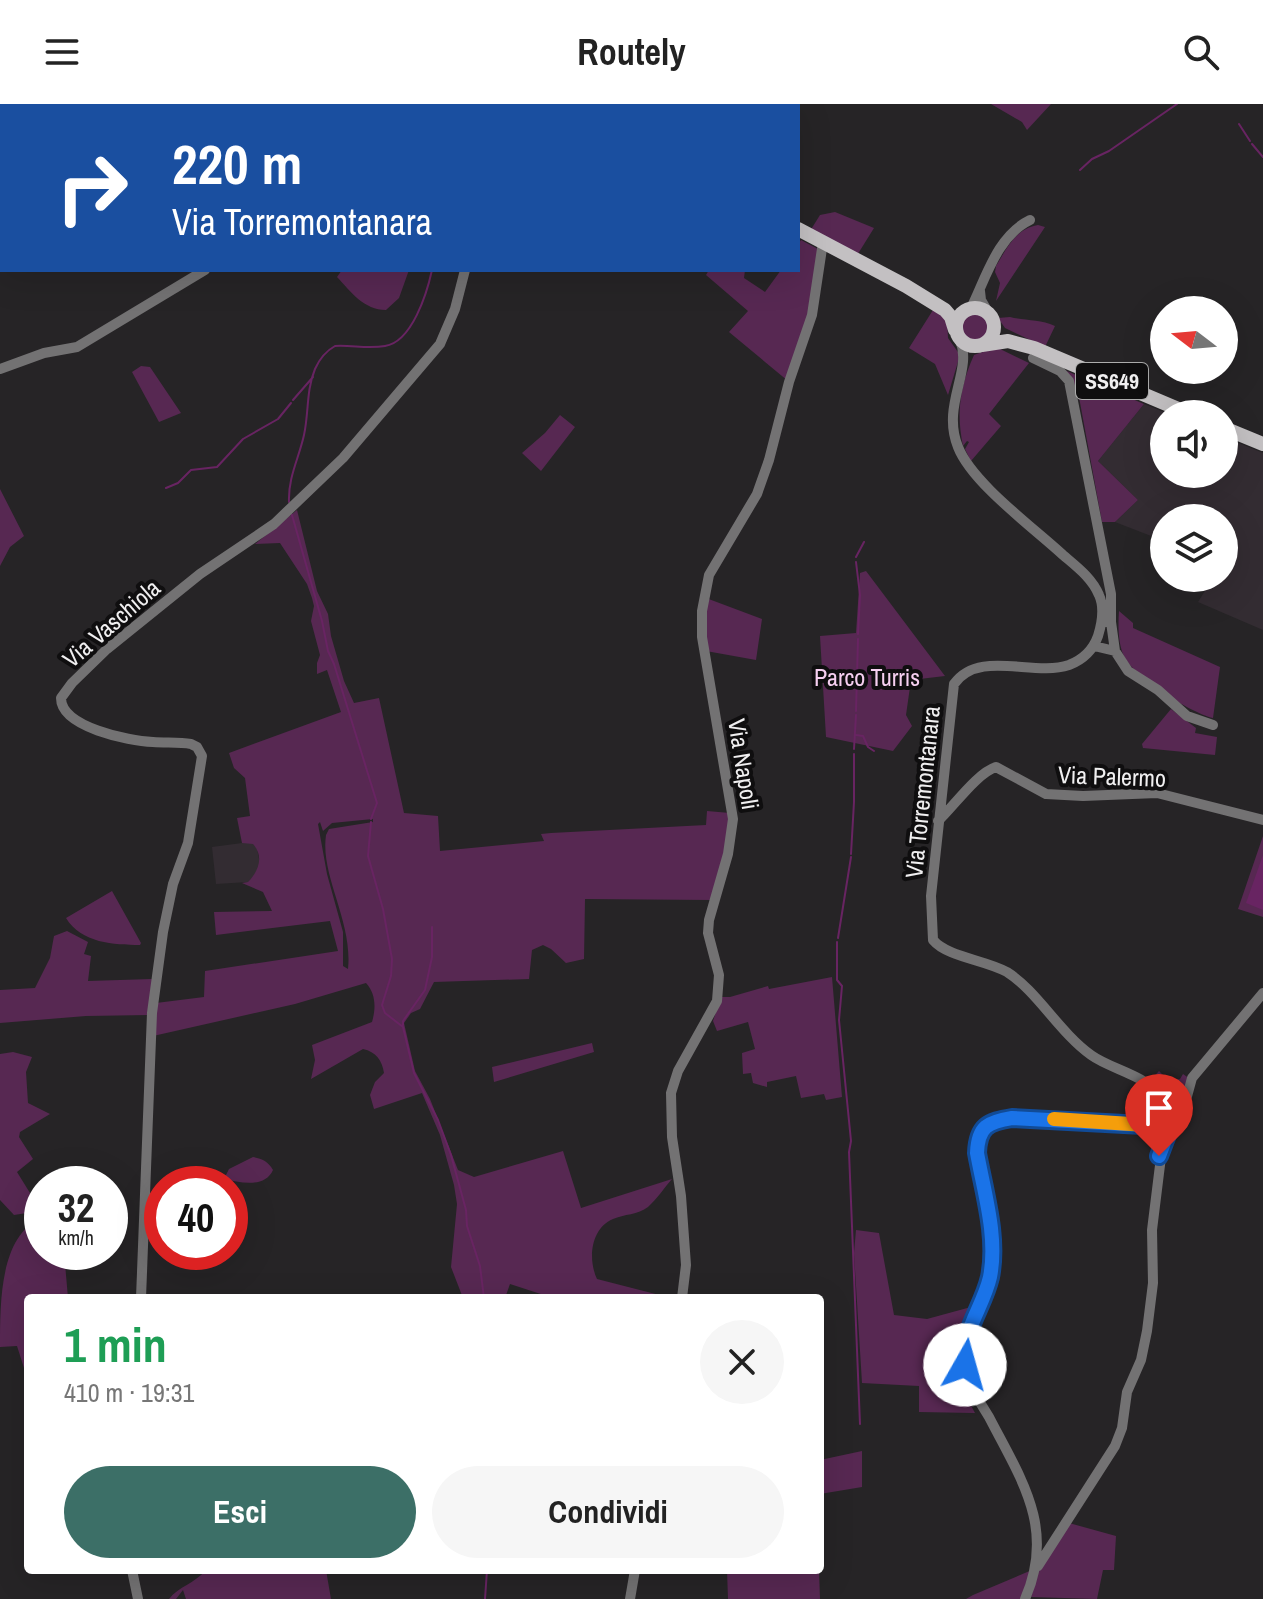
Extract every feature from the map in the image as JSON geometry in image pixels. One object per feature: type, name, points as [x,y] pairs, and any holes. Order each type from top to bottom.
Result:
[{"type":"main road","name":"SS649","points":[[800,230],[906,286],[947,312],[958,335],[969,346],[1008,341],[1154,400]]},
{"type":"main road","name":"SS649","points":[[906,286],[990,315],[1034,353]]},
{"type":"main road","points":[[958,335],[958,317],[970,308]]},
{"type":"main road","points":[[981,346],[992,337],[994,331],[990,315]]},
{"type":"main road","points":[[1238,434],[1263,444]]},
{"type":"street","points":[[970,308],[1013,232],[1030,220]]},
{"type":"street","name":"Via Napoli","points":[[682,1294],[686,1265],[681,1196],[672,1137],[671,1093],[678,1071],[717,1001],[719,975],[708,933],[709,920],[733,834],[731,801],[704,649],[702,611],[709,575],[757,494],[769,460],[789,382],[812,315],[823,242]]},
{"type":"street","points":[[0,369],[44,353],[77,347],[202,272]]},
{"type":"street","name":"Via Vaschiola","points":[[141,1294],[152,1013],[163,932],[173,884],[188,843],[202,756],[191,744],[151,742],[99,731],[67,714],[61,698],[107,649],[200,574],[274,524],[343,458],[440,344],[455,309],[464,272]]},
{"type":"street","points":[[981,285],[981,300],[990,315]]},
{"type":"street","points":[[958,335],[964,356],[952,410],[957,445],[965,461],[989,487],[1088,576],[1101,599],[1115,651],[1128,671],[1158,690],[1187,716],[1213,725]]},
{"type":"street","points":[[961,372],[968,356],[981,346]]},
{"type":"street","points":[[1034,353],[1069,381],[1111,594],[1106,622],[1094,646],[1115,651]]},
{"type":"street","name":"Via Torremontanara","points":[[1094,646],[1079,660],[1057,668],[984,666],[961,675],[954,684],[931,896],[931,932],[934,942],[1009,973],[1065,1035],[1093,1057],[1145,1083]]},
{"type":"street","name":"Via Palermo","points":[[938,821],[974,783],[996,767],[1046,794],[1157,793],[1263,820]]},
{"type":"street","points":[[1025,1599],[1037,1568],[1115,1446],[1122,1428],[1127,1392],[1141,1360],[1147,1331],[1153,1283],[1152,1230],[1158,1164],[1167,1135],[1186,1100],[1192,1078],[1263,993]]},
{"type":"street","points":[[1037,1568],[1038,1532],[1029,1494],[970,1383],[965,1365],[965,1341],[984,1296],[993,1255],[977,1143],[984,1127],[991,1122],[1012,1118],[1133,1124],[1153,1117],[1167,1122],[1171,1115],[1164,1102],[1154,1088],[1145,1083]]},
{"type":"street","points":[[1145,1083],[1153,1117],[1167,1135]]},
{"type":"street","points":[[1153,1117],[1157,1101],[1186,1100]]},
{"type":"street","points":[[133,1574],[138,1599]]},
{"type":"street","points":[[630,1599],[634,1574]]},
{"type":"shaded area","points":[[1144,404],[1150,406],[1150,488],[1238,488],[1238,443],[1263,453],[1263,630],[1198,602],[1204,592],[1238,592],[1238,504],[1150,504],[1150,536],[1115,522],[1138,500],[1098,461]]},
{"type":"shaded area","points":[[253,843],[257,848],[260,864],[254,876],[248,882],[216,884],[212,847]]},
{"type":"shaded area","points":[[1263,855],[1263,910],[1246,903]]},
{"type":"green space","points":[[991,104],[1051,104],[1027,130],[1022,122]]},
{"type":"green space","points":[[835,212],[874,228],[856,257],[810,231],[820,215]]},
{"type":"green space","points":[[1038,225],[1045,227],[996,301],[1000,283],[996,266],[1018,235]]},
{"type":"green space","points":[[800,242],[818,249],[809,317],[788,381],[729,332],[748,311],[706,275],[708,272],[745,272],[744,278],[765,292],[780,272],[800,272]]},
{"type":"green space","points":[[341,272],[408,272],[399,298],[386,310],[365,304],[337,277]]},
{"type":"green space","points":[[933,310],[947,319],[948,338],[960,355],[948,395],[935,364],[909,348]]},
{"type":"green space","points":[[975,313],[985,317],[989,327],[985,337],[975,341],[965,337],[961,327],[965,317]]},
{"type":"green space","points":[[1010,317],[1055,326],[1045,347],[1005,328],[998,318]]},
{"type":"green space","points":[[996,347],[1029,363],[989,414],[1001,426],[971,461],[965,449],[969,442],[963,446],[961,434],[960,411],[965,378],[974,355]]},
{"type":"green space","points":[[141,366],[150,367],[181,413],[159,422],[132,372]]},
{"type":"green space","points":[[1062,369],[1144,404],[1098,461],[1138,500],[1115,522],[1102,522],[1079,397],[1071,378]]},
{"type":"green space","points":[[560,415],[575,427],[541,471],[522,453]]},
{"type":"green space","points":[[0,489],[24,536],[10,547],[0,566]]},
{"type":"green space","points":[[297,510],[344,681],[354,703],[379,698],[404,813],[438,816],[440,851],[544,841],[541,834],[551,833],[706,825],[707,811],[730,813],[732,828],[711,900],[585,899],[584,959],[566,963],[543,945],[532,950],[529,979],[434,982],[420,1009],[411,1013],[404,1023],[415,1071],[430,1099],[458,1170],[474,1177],[563,1151],[581,1208],[672,1179],[648,1207],[605,1224],[595,1237],[593,1246],[592,1263],[597,1279],[655,1294],[541,1294],[510,1284],[506,1294],[461,1294],[451,1267],[457,1204],[454,1185],[440,1135],[422,1093],[374,1109],[370,1095],[375,1082],[384,1073],[378,1057],[363,1049],[311,1079],[315,1060],[312,1045],[372,1022],[374,1001],[366,983],[295,1004],[153,1036],[156,1003],[204,997],[205,971],[338,951],[330,921],[216,935],[214,912],[272,911],[263,892],[242,883],[252,878],[259,858],[253,844],[242,843],[237,818],[250,816],[245,778],[234,768],[229,753],[341,712],[327,670],[317,674],[320,655],[311,621],[314,606],[307,584],[280,543],[255,544]],"holes":[[[373,819],[373,822],[329,829],[325,851],[346,934],[348,969],[343,966],[343,932],[327,874],[318,824],[320,822],[323,831],[332,823]]]},
{"type":"green space","name":"Parco Turris","points":[[866,571],[945,676],[911,680],[906,715],[912,726],[893,751],[826,737],[820,636],[856,633],[860,573]]},
{"type":"green space","points":[[706,598],[762,619],[756,660],[706,651]]},
{"type":"green space","points":[[1119,611],[1133,623],[1133,628],[1220,667],[1213,718],[1191,709],[1149,683],[1128,663],[1120,644]]},
{"type":"green space","points":[[1171,709],[1196,728],[1195,733],[1217,737],[1215,755],[1143,748],[1142,744]]},
{"type":"green space","points":[[1263,836],[1263,917],[1238,909]]},
{"type":"green space","points":[[112,891],[140,945],[89,938],[66,918]]},
{"type":"green space","points":[[67,931],[88,942],[84,954],[91,956],[88,981],[152,979],[149,1015],[0,1023],[0,990],[35,988],[50,958],[54,936]]},
{"type":"green space","points":[[832,977],[842,1097],[826,1100],[824,1094],[801,1098],[796,1076],[767,1082],[767,1087],[753,1083],[751,1073],[743,1074],[742,1053],[755,1049],[748,1022],[717,1031],[713,1021],[721,997],[768,986],[769,989]]},
{"type":"green space","points":[[592,1043],[594,1052],[494,1082],[492,1067]]},
{"type":"green space","points":[[13,1052],[32,1057],[26,1072],[28,1103],[50,1114],[20,1132],[19,1137],[33,1159],[17,1172],[24,1183],[24,1213],[14,1215],[0,1200],[0,1054]]},
{"type":"green space","points":[[1159,1071],[1169,1081],[1180,1079],[1183,1074],[1190,1079],[1184,1098],[1167,1099],[1150,1081]]},
{"type":"green space","points":[[253,1157],[269,1164],[273,1170],[264,1180],[248,1183],[248,1166],[235,1166]]},
{"type":"green space","points":[[856,1230],[879,1233],[894,1315],[927,1319],[971,1307],[960,1337],[956,1360],[961,1384],[975,1413],[919,1412],[919,1386],[862,1383],[854,1253]]},
{"type":"green space","points":[[24,1231],[24,1270],[66,1270],[68,1294],[24,1294],[24,1368],[17,1346],[0,1347],[5,1272]]},
{"type":"green space","points":[[862,1451],[862,1487],[824,1493],[824,1459]]},
{"type":"green space","points":[[1069,1523],[1116,1536],[1114,1570],[1103,1570],[1097,1599],[1031,1597],[1040,1567]]},
{"type":"green space","points":[[1032,1570],[1022,1599],[966,1599],[973,1595]]},
{"type":"green space","points":[[202,1574],[327,1574],[331,1599],[186,1599],[183,1590],[176,1599],[169,1599]]},
{"type":"green space","points":[[727,1574],[819,1574],[820,1599],[728,1599]]},
{"type":"waterway","points":[[1080,170],[1177,104]]},
{"type":"waterway","points":[[1239,124],[1250,141]]},
{"type":"waterway","points":[[1252,144],[1263,157]]},
{"type":"waterway","points":[[289,502],[292,476],[304,435],[310,385],[319,362],[335,346],[372,347],[395,343],[417,315],[431,272]]},
{"type":"waterway","points":[[293,400],[313,377]]},
{"type":"waterway","points":[[166,488],[178,483],[191,470],[217,467],[243,439],[278,419],[291,403]]},
{"type":"waterway","points":[[292,515],[328,651],[377,803],[371,819]]},
{"type":"waterway","points":[[856,557],[864,542]]},
{"type":"waterway","points":[[856,562],[860,595],[858,634]]},
{"type":"waterway","points":[[856,711],[858,639]]},
{"type":"waterway","points":[[854,749],[856,715]]},
{"type":"waterway","points":[[856,735],[863,736],[868,747],[874,751]]},
{"type":"waterway","points":[[851,854],[854,754]]},
{"type":"waterway","points":[[371,822],[368,856],[383,909],[392,959],[391,976],[382,1005],[385,1013],[403,1027],[414,1073],[438,1120],[451,1155],[466,1210],[467,1226],[480,1266],[484,1294]]},
{"type":"waterway","points":[[838,938],[851,857]]},
{"type":"waterway","points":[[403,1025],[425,990],[432,957],[432,927]]},
{"type":"waterway","points":[[837,942],[837,980],[842,986],[839,1020],[851,1141],[860,1424]]},
{"type":"waterway","points":[[485,1599],[487,1574]]},
{"type":"slow traffic","points":[[1054,1119],[1146,1125]]},
{"type":"route","points":[[965,1365],[965,1341],[984,1296],[993,1255],[977,1153],[977,1143],[984,1127],[991,1122],[1012,1118],[1143,1125],[1155,1123],[1167,1135],[1159,1156]]}]
